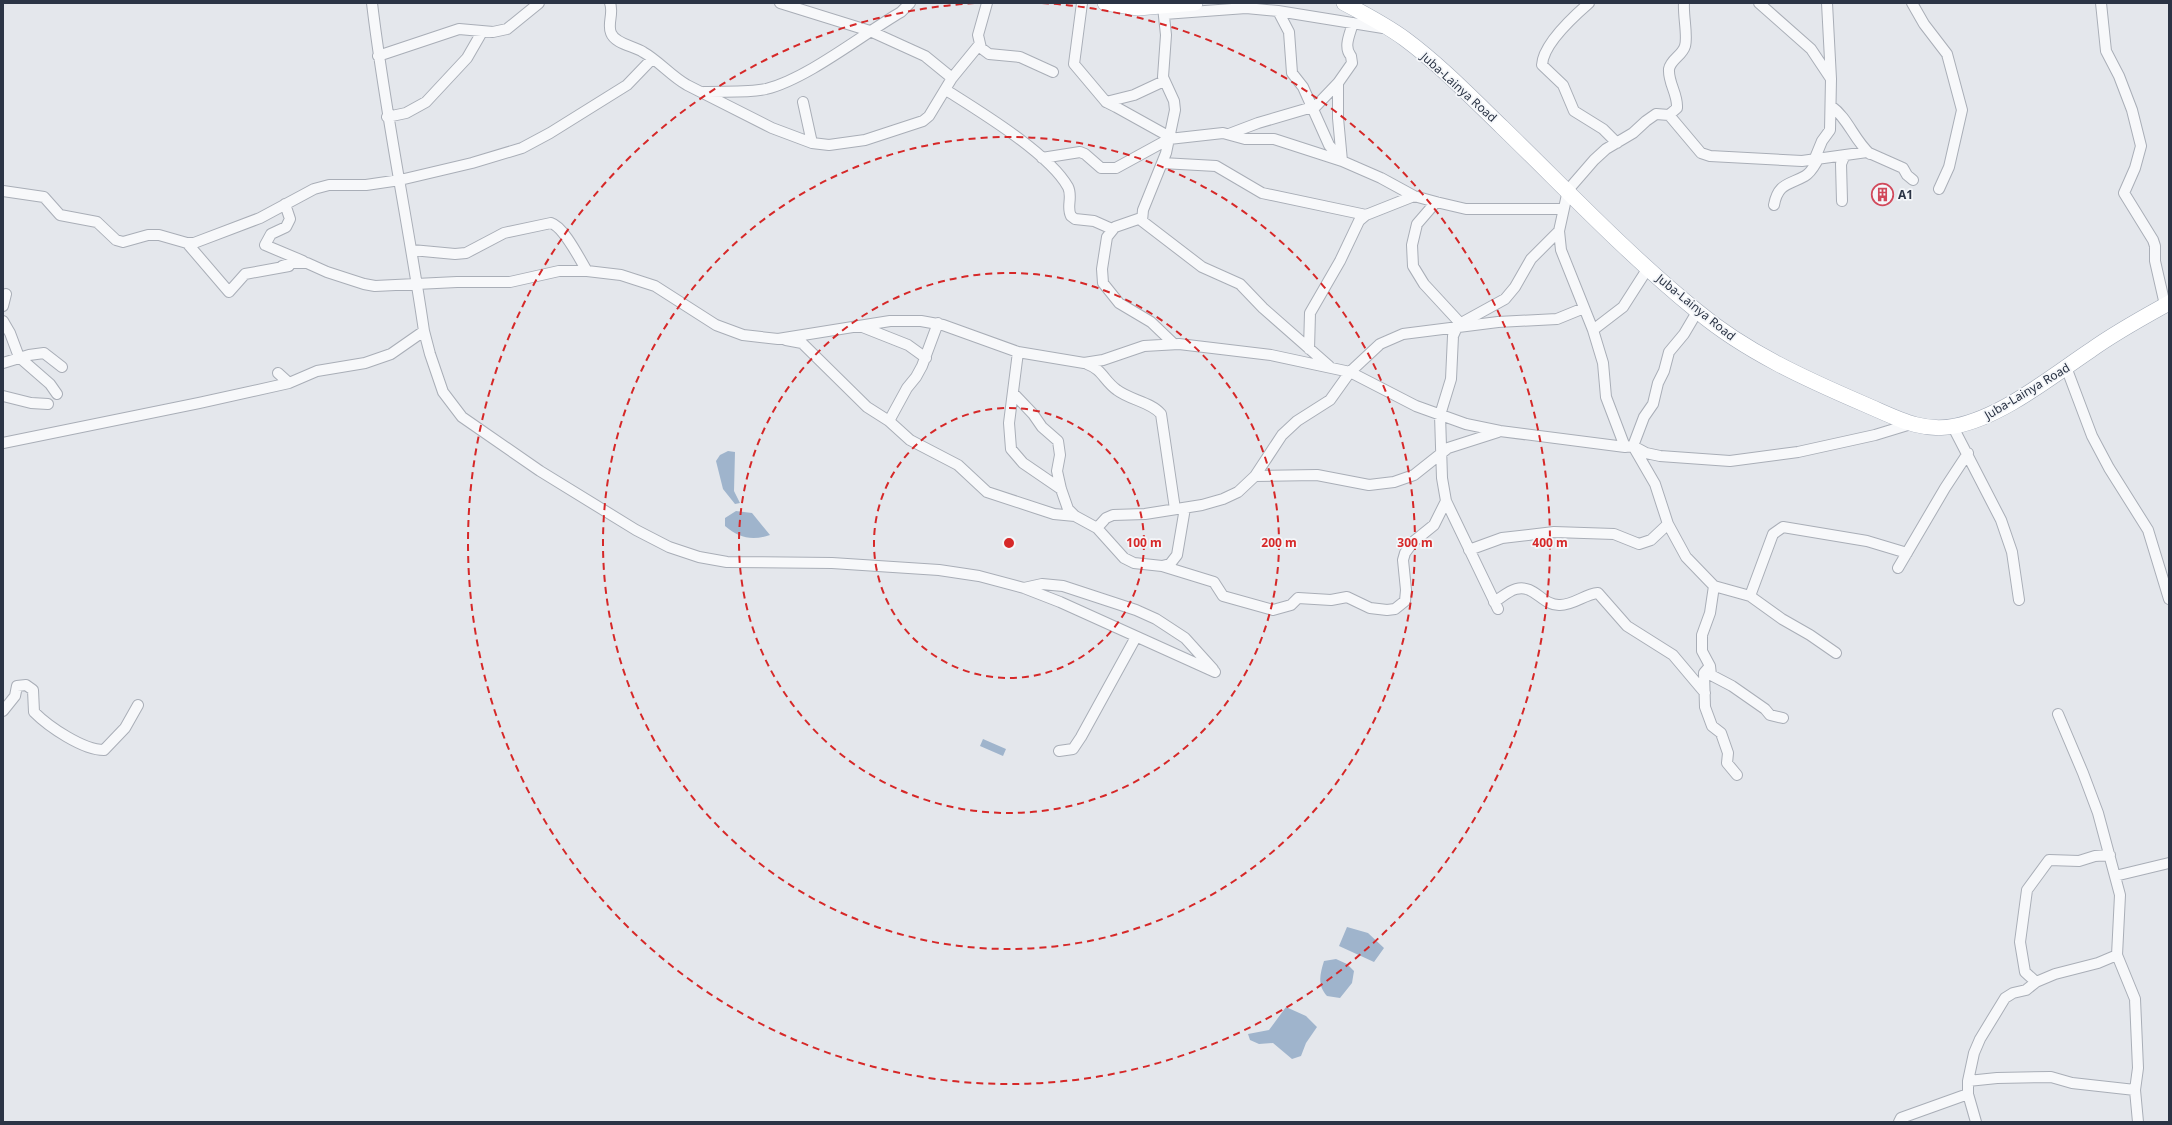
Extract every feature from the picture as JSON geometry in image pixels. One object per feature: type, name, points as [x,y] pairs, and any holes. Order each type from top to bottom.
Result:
[{"type":"main road","points":[[1106,3],[1163,10],[1195,3]]},
{"type":"main road","name":"Juba-Lainya Road","points":[[1344,3],[1391,29],[1405,39],[1460,87],[1648,268],[1697,312],[1738,342],[1774,361],[1844,396],[1911,424],[1931,428],[1953,427],[1981,419],[1996,412],[2126,327],[2167,304]]},
{"type":"street","points":[[372,3],[387,117],[400,180],[424,331],[443,392],[462,417],[546,475],[636,530],[669,547],[699,557],[727,562],[832,563],[940,570],[979,576],[1024,588],[1060,602],[1215,672],[1185,638],[1156,619],[1136,610],[1064,586],[1042,584],[1024,588]]},
{"type":"street","points":[[378,56],[459,29],[482,32],[507,29],[539,3]]},
{"type":"street","points":[[610,3],[612,11],[611,34],[614,38],[632,46],[652,59],[676,79],[772,128],[812,143],[846,144],[865,140],[918,123],[930,116],[952,78],[979,45]]},
{"type":"street","points":[[780,3],[870,31],[925,56],[952,78]]},
{"type":"street","points":[[703,92],[763,90],[773,87],[820,64],[901,12],[910,3]]},
{"type":"street","points":[[987,3],[978,35],[979,45],[989,54],[1020,57],[1053,72]]},
{"type":"street","points":[[1082,3],[1074,64],[1106,102],[1169,138]]},
{"type":"street","points":[[1589,3],[1572,17],[1554,39],[1542,60],[1542,65],[1563,85],[1574,111],[1603,129],[1616,143]]},
{"type":"street","points":[[1684,3],[1685,46],[1680,54],[1671,63],[1669,70],[1677,98],[1677,108],[1669,114],[1656,114],[1616,143],[1594,160],[1568,190],[1558,231],[1562,250],[1593,330],[1603,363],[1606,397],[1629,446],[1655,484],[1668,524],[1686,557],[1714,586],[1750,596],[1782,619],[1810,635],[1836,653]]},
{"type":"street","points":[[1759,3],[1811,49],[1831,79]]},
{"type":"street","points":[[1774,205],[1776,194],[1782,187],[1806,176],[1817,158],[1822,141],[1830,130],[1831,79],[1827,3]]},
{"type":"street","points":[[1912,3],[1924,24],[1947,54],[1962,110],[1949,167],[1939,188]]},
{"type":"street","points":[[2100,3],[2106,51],[2119,76],[2132,110],[2141,146],[2135,168],[2124,193],[2153,240],[2155,246],[2154,261],[2167,304]]},
{"type":"street","points":[[1330,367],[1263,308],[1240,284],[1202,267],[1144,224],[1141,218],[1162,162],[1175,110],[1174,101],[1164,81],[1163,73],[1166,35],[1163,10],[1246,8],[1278,11],[1391,29]]},
{"type":"street","points":[[1278,11],[1289,32],[1292,74],[1303,87],[1327,140],[1342,160]]},
{"type":"street","points":[[1229,134],[1258,122],[1312,107],[1321,102],[1338,83],[1352,63],[1351,56],[1346,48],[1353,23]]},
{"type":"street","points":[[387,117],[406,113],[426,102],[467,58],[482,32]]},
{"type":"street","points":[[3,191],[44,197],[60,215],[97,222],[116,240],[123,242],[148,235],[159,235],[187,243],[201,241],[260,218],[314,189],[329,185],[366,185],[400,180],[472,163],[522,148],[550,133],[627,85],[652,59]]},
{"type":"street","points":[[1106,102],[1134,95],[1164,81]]},
{"type":"street","points":[[1338,83],[1338,118],[1342,160]]},
{"type":"street","points":[[946,90],[991,119],[1058,172],[1068,187],[1070,198],[1068,209],[1071,216],[1075,219],[1094,220],[1112,228]]},
{"type":"street","points":[[803,102],[812,143]]},
{"type":"street","points":[[1831,106],[1842,117],[1861,146],[1870,154]]},
{"type":"street","points":[[1669,114],[1701,153],[1710,156],[1802,160],[1867,152],[1903,168],[1907,175],[1913,180]]},
{"type":"street","points":[[1042,158],[1080,152],[1085,154],[1101,168],[1116,168],[1169,138],[1215,133],[1229,134],[1245,138],[1278,140],[1342,160],[1382,178],[1414,196],[1436,202],[1466,208],[1563,209]]},
{"type":"street","points":[[1842,201],[1841,164],[1844,156]]},
{"type":"street","points":[[1162,162],[1216,166],[1262,193],[1366,215]]},
{"type":"street","points":[[1309,349],[1310,313],[1340,261],[1355,227],[1366,215],[1414,196]]},
{"type":"street","points":[[1436,202],[1417,224],[1412,245],[1413,266],[1424,284],[1459,326]]},
{"type":"street","points":[[285,204],[290,219],[286,227],[271,234],[265,245],[327,272],[364,284],[386,286],[510,282],[559,271],[587,271],[621,275],[640,280],[654,286],[716,325],[743,335],[763,339],[778,339],[890,321],[921,321],[938,324],[1018,352],[1084,363],[1097,368],[1116,390],[1153,408],[1161,414],[1174,509]]},
{"type":"street","points":[[1141,218],[1112,228],[1106,237],[1102,269],[1103,283],[1119,303],[1151,322],[1174,344]]},
{"type":"street","points":[[412,250],[455,254],[466,253],[504,233],[551,223],[564,232],[566,240],[587,271]]},
{"type":"street","points":[[1558,231],[1531,259],[1515,287],[1505,299],[1459,326],[1451,344],[1451,379],[1440,415],[1446,500],[1496,605],[1513,590],[1521,588],[1535,591],[1545,601],[1559,605],[1576,602],[1599,593],[1627,626],[1673,655],[1705,693]]},
{"type":"street","points":[[187,243],[229,292],[245,274],[307,263]]},
{"type":"street","points":[[282,266],[292,263],[307,263]]},
{"type":"street","points":[[1593,330],[1623,307],[1648,268]]},
{"type":"street","points":[[3,306],[6,294]]},
{"type":"street","points":[[1097,528],[1106,518],[1113,515],[1144,514],[1186,508],[1223,499],[1238,492],[1254,476],[1282,435],[1297,421],[1330,400],[1350,372],[1380,344],[1391,338],[1403,334],[1459,326],[1519,320],[1557,319],[1584,308]]},
{"type":"street","points":[[1629,446],[1644,417],[1653,404],[1658,383],[1664,371],[1670,352],[1697,312]]},
{"type":"street","points":[[3,321],[10,333],[19,357],[50,384],[57,394]]},
{"type":"street","points":[[889,421],[926,358],[938,324]]},
{"type":"street","points":[[858,326],[903,342],[926,358]]},
{"type":"street","points":[[3,443],[289,383],[317,372],[365,363],[392,354],[424,331]]},
{"type":"street","points":[[778,339],[802,343],[858,400],[889,421],[910,440],[958,465],[987,492],[1054,514],[1075,516]]},
{"type":"street","points":[[1084,363],[1104,360],[1144,346],[1174,344],[1271,355],[1350,372],[1416,406],[1466,424],[1500,431],[1629,446],[1646,453],[1660,456],[1730,461],[1798,452],[1875,435],[1911,424]]},
{"type":"street","points":[[1018,352],[1009,433],[1011,449],[1023,463],[1061,489]]},
{"type":"street","points":[[3,364],[19,357],[44,353],[62,367]]},
{"type":"street","points":[[2066,367],[2092,436],[2109,468],[2148,530],[2169,599]]},
{"type":"street","points":[[278,372],[289,383]]},
{"type":"street","points":[[1013,393],[1033,414],[1042,427],[1058,441],[1060,449],[1057,471],[1065,504],[1075,516],[1097,528],[1120,555],[1128,561],[1162,566],[1214,582],[1223,596],[1273,610],[1292,605],[1298,598],[1306,597],[1331,600],[1347,597],[1378,610],[1395,609],[1405,600],[1406,590],[1403,560],[1408,547],[1434,525],[1446,500]]},
{"type":"street","points":[[3,396],[31,403],[48,404]]},
{"type":"street","points":[[1953,427],[2002,520],[2012,552],[2019,600]]},
{"type":"street","points":[[1254,476],[1317,475],[1360,484],[1377,485],[1408,478],[1453,445],[1500,431]]},
{"type":"street","points":[[1898,568],[1945,488],[1968,454]]},
{"type":"street","points":[[1162,566],[1170,564],[1177,554],[1186,508]]},
{"type":"street","points":[[1469,550],[1502,538],[1554,532],[1614,534],[1640,544],[1650,540],[1668,524]]},
{"type":"street","points":[[1750,596],[1772,534],[1783,526],[1867,542],[1907,553]]},
{"type":"street","points":[[1714,586],[1710,613],[1702,635],[1702,651],[1710,666],[1711,675],[1732,686],[1765,709],[1770,715],[1783,718]]},
{"type":"street","points":[[1059,752],[1073,749],[1082,737],[1136,637]]},
{"type":"street","points":[[1710,666],[1704,673],[1705,707],[1712,726],[1721,733],[1728,753],[1727,763],[1737,775]]},
{"type":"street","points":[[3,711],[15,696],[17,686],[26,685],[33,690],[34,712],[48,726],[94,750],[104,750],[125,728],[138,705]]},
{"type":"street","points":[[2058,714],[2083,773],[2110,855],[2120,895],[2117,955],[2135,999],[2138,1068],[2136,1090],[2138,1122]]},
{"type":"street","points":[[2036,982],[2025,972],[2020,942],[2029,884],[2049,860],[2079,861],[2095,856],[2110,855]]},
{"type":"street","points":[[2115,876],[2169,863]]},
{"type":"street","points":[[1976,1122],[1968,1094],[1968,1081],[1974,1053],[1980,1039],[2005,998],[2013,993],[2026,990],[2036,982],[2055,974],[2098,963],[2117,955]]},
{"type":"street","points":[[1968,1081],[1997,1078],[2052,1077],[2072,1083],[2136,1090]]},
{"type":"street","points":[[1899,1122],[1901,1118],[1968,1094]]},
{"type":"water","points":[[728,451],[735,452],[734,491],[740,503],[735,504],[723,489],[716,461],[720,455]]},
{"type":"water","points":[[736,511],[752,513],[770,535],[752,538],[741,536],[730,530],[725,526],[725,518]]},
{"type":"water","points":[[983,739],[1006,749],[1003,756],[980,746]]},
{"type":"water","points":[[1347,927],[1368,933],[1384,948],[1374,962],[1339,946]]},
{"type":"water","points":[[1336,959],[1347,964],[1354,971],[1352,983],[1340,998],[1327,996],[1322,988],[1320,979],[1324,961]]},
{"type":"water","points":[[1286,1007],[1306,1016],[1317,1027],[1306,1043],[1301,1056],[1292,1059],[1273,1043],[1259,1044],[1250,1040],[1248,1034],[1269,1030]]},
{"type":"place","name":"A1","points":[[1882,194]]}]
